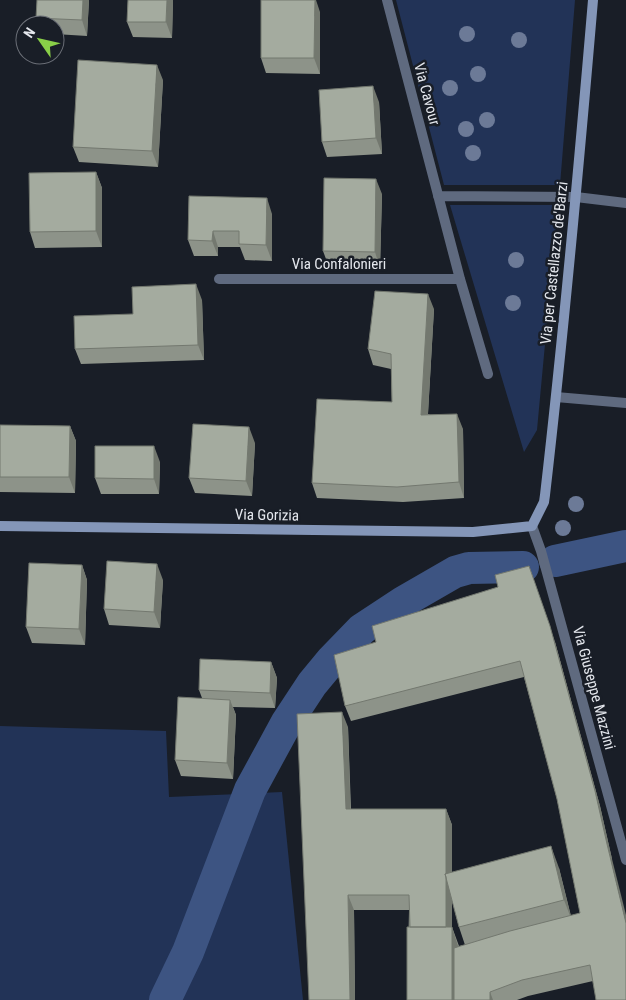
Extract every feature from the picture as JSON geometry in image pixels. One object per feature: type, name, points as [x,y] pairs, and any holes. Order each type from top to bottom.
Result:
[{"type":"street","name":"Via Cavour","points":[[387,0],[460,280],[488,374]]},
{"type":"street","name":"Via per Castellazzo de'Barzi","points":[[532,526],[544,502],[576,198],[593,0]]},
{"type":"street","points":[[438,196],[576,198],[626,204]]},
{"type":"street","name":"Via Confalonieri","points":[[219,279],[460,280]]},
{"type":"street","points":[[556,397],[626,403]]},
{"type":"street","name":"Via Gorizia","points":[[0,526],[473,532],[532,526]]},
{"type":"street","name":"Via Giuseppe Mazzini","points":[[532,526],[541,551],[626,860]]},
{"type":"shaded area","points":[[396,0],[575,0],[560,185],[444,185]]},
{"type":"shaded area","points":[[450,205],[558,205],[537,430],[524,452]]},
{"type":"shaded area","points":[[0,726],[166,731],[169,797],[282,792],[303,1000],[0,1000]]},
{"type":"building","points":[[37,0],[83,0],[82,20],[65,19],[65,15],[36,15]]},
{"type":"building","points":[[128,0],[167,0],[166,22],[127,22]]},
{"type":"building","points":[[261,0],[315,0],[314,58],[261,58]]},
{"type":"building","points":[[78,60],[157,65],[152,151],[73,147]]},
{"type":"building","points":[[373,86],[376,138],[322,142],[319,90]]},
{"type":"building","points":[[96,172],[96,231],[30,232],[29,173]]},
{"type":"building","points":[[324,178],[376,179],[375,252],[323,251]]},
{"type":"building","points":[[189,196],[267,198],[266,245],[239,244],[239,231],[213,231],[212,241],[188,240]]},
{"type":"building","points":[[196,284],[198,345],[75,349],[74,316],[133,314],[132,287]]},
{"type":"building","points":[[375,291],[428,294],[421,415],[457,414],[459,482],[397,487],[312,483],[317,399],[392,402],[391,354],[368,349]]},
{"type":"building","points":[[193,424],[249,427],[246,481],[189,478]]},
{"type":"building","points":[[0,425],[70,426],[69,477],[0,477]]},
{"type":"building","points":[[95,446],[154,446],[154,479],[95,478]]},
{"type":"building","points":[[107,561],[157,564],[154,612],[104,609]]},
{"type":"building","points":[[29,563],[82,565],[79,629],[26,627]]},
{"type":"building","points":[[529,566],[550,626],[595,791],[626,923],[626,1000],[596,1000],[590,965],[522,980],[490,992],[490,1000],[454,1000],[454,948],[580,913],[557,799],[520,661],[345,706],[334,655],[376,642],[372,626],[498,587],[495,575]]},
{"type":"building","points":[[200,659],[271,662],[270,693],[199,690]]},
{"type":"building","points":[[178,697],[230,700],[227,763],[175,760]]},
{"type":"building","points":[[342,712],[346,809],[446,809],[446,927],[410,927],[409,895],[348,895],[350,1000],[309,1000],[297,714]]},
{"type":"building","points":[[551,846],[564,900],[459,927],[445,874]]},
{"type":"building","points":[[407,927],[452,927],[452,1000],[407,1000]]},
{"type":"waterway","points":[[555,561],[626,546]]},
{"type":"waterway","points":[[165,1000],[188,952],[250,790],[287,722],[312,684],[331,661],[362,629],[403,602],[455,572],[469,568],[523,567]]}]
